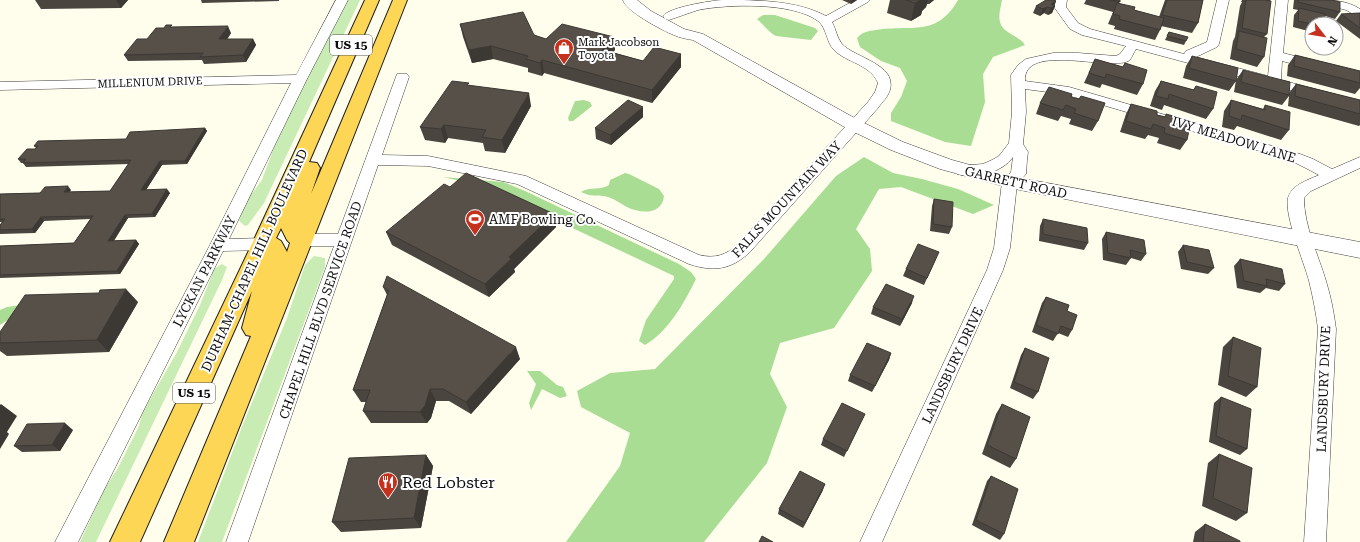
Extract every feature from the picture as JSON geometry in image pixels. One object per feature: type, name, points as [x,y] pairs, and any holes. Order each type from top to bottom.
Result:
[{"type":"highway","name":"DURHAM-CHAPEL HILL BOULEVARD","points":[[125,542],[263,244],[372,0]]},
{"type":"highway","name":"US 15","points":[[179,542],[400,0]]},
{"type":"highway","points":[[302,240],[294,235],[290,225],[316,149],[331,90]]},
{"type":"highway","points":[[232,411],[268,275],[276,253],[273,246],[263,244]]},
{"type":"street","name":"LYCKAN PARKWAY","points":[[66,542],[218,245],[300,79],[342,0]]},
{"type":"street","name":"GARRETT ROAD","points":[[629,0],[658,10],[690,27],[698,37]]},
{"type":"street","name":"GARRETT ROAD","points":[[629,0],[646,14],[679,32],[698,37],[854,125],[912,153],[962,170],[1010,182],[1360,250]]},
{"type":"street","points":[[669,16],[696,6],[739,0],[795,8],[808,12],[825,21],[864,0]]},
{"type":"street","points":[[1061,0],[1060,7],[1074,26],[1086,32],[1360,105]]},
{"type":"street","points":[[1189,60],[1190,54],[1213,44],[1223,0]]},
{"type":"street","points":[[1274,82],[1282,0]]},
{"type":"street","points":[[1320,0],[1350,8],[1360,14]]},
{"type":"street","name":"FALLS MOUNTAIN WAY","points":[[372,160],[428,161],[521,180],[695,260],[708,263],[727,261],[735,257],[881,96],[884,89],[884,82],[875,69],[838,47],[825,21]]},
{"type":"street","points":[[1010,182],[1018,174],[1021,152],[1016,144],[1019,112],[1018,75],[1022,66],[1036,59],[1055,57],[1114,60],[1125,57],[1127,43]]},
{"type":"street","points":[[1276,55],[1322,67]]},
{"type":"street","name":"CHAPEL HILL BLVD SERVICE ROAD","points":[[238,542],[402,78]]},
{"type":"street","name":"MILLENIUM DRIVE","points":[[0,86],[300,79]]},
{"type":"street","name":"IVY MEADOW LANE","points":[[1018,84],[1064,90],[1295,156],[1331,175]]},
{"type":"street","points":[[962,170],[985,168],[996,165],[1003,160],[1010,149],[1016,144]]},
{"type":"street","points":[[1305,239],[1296,208],[1298,194],[1306,187],[1360,162]]},
{"type":"street","name":"LANDSBURY DRIVE","points":[[871,542],[995,270],[1002,248],[1010,182]]},
{"type":"street","name":"LANDSBURY DRIVE","points":[[1305,239],[1321,291],[1327,330],[1315,542]]},
{"type":"street","points":[[302,240],[344,240]]},
{"type":"street","points":[[218,245],[263,244]]},
{"type":"green space","points":[[348,0],[360,0],[264,203],[248,225],[245,226],[239,221],[245,203],[262,180],[276,142],[294,104]]},
{"type":"green space","points":[[958,0],[1002,0],[999,17],[1002,26],[1025,45],[993,57],[983,74],[985,102],[971,146],[945,142],[891,121],[891,113],[901,97],[907,81],[900,68],[881,61],[860,47],[857,38],[863,33],[870,31],[932,25],[941,20],[950,12]]},
{"type":"green space","points":[[763,15],[775,15],[815,28],[818,31],[811,40],[776,36],[768,31],[757,19]]},
{"type":"green space","points":[[584,100],[590,102],[592,106],[573,121],[569,121],[568,118],[575,101]]},
{"type":"green space","points":[[864,157],[893,173],[958,189],[994,205],[973,214],[901,187],[879,189],[856,229],[870,249],[872,271],[834,328],[780,343],[770,374],[787,407],[767,463],[704,542],[566,542],[620,466],[630,433],[581,407],[577,391],[610,373],[655,369],[764,259],[836,176]]},
{"type":"green space","points":[[625,173],[659,189],[664,196],[659,207],[650,211],[638,211],[608,197],[589,195],[581,192],[588,189],[606,187],[609,185],[610,180]]},
{"type":"green space","points":[[443,177],[503,182],[679,264],[691,272],[696,279],[681,307],[669,324],[654,339],[645,345],[639,341],[646,320],[674,279],[674,276],[486,187]]},
{"type":"green space","points":[[314,256],[325,258],[325,267],[222,542],[198,542],[243,424],[287,318],[305,265]]},
{"type":"green space","points":[[222,264],[227,267],[222,280],[96,542],[80,542],[105,488],[118,468],[139,426],[142,413],[177,352],[200,305],[212,275],[212,270]]},
{"type":"green space","points":[[35,303],[0,325],[0,310],[7,307]]},
{"type":"green space","points":[[527,371],[540,371],[557,385],[563,387],[567,396],[560,398],[542,389],[531,410],[529,403],[536,384]]},
{"type":"building","points":[[906,0],[921,0],[915,3]]},
{"type":"building","points":[[1046,0],[1056,1],[1051,4],[1055,6],[1043,9],[1036,6]]},
{"type":"building","points":[[1167,0],[1203,0],[1198,23],[1162,15]]},
{"type":"building","points":[[1246,0],[1271,1],[1267,34],[1242,28]]},
{"type":"building","points":[[1298,0],[1331,0],[1340,2],[1340,12],[1298,2]]},
{"type":"building","points":[[1117,3],[1135,7],[1134,10],[1164,18],[1160,30],[1119,19],[1120,16],[1113,14]]},
{"type":"building","points":[[1299,8],[1325,14],[1325,16],[1304,16],[1304,22],[1298,21]]},
{"type":"building","points":[[523,12],[534,35],[546,39],[562,24],[614,37],[602,50],[643,61],[654,47],[681,54],[652,90],[542,60],[540,63],[526,59],[528,56],[491,46],[469,50],[460,24]]},
{"type":"building","points":[[1360,13],[1360,28],[1344,16],[1341,14]]},
{"type":"building","points":[[166,25],[172,25],[170,27],[228,26],[219,39],[253,39],[243,55],[200,57],[203,53],[124,55],[137,39],[147,39],[156,28],[164,28]]},
{"type":"building","points":[[1239,31],[1267,38],[1264,57],[1236,49]]},
{"type":"building","points":[[1169,32],[1188,37],[1186,41],[1167,36]]},
{"type":"building","points":[[1295,55],[1360,71],[1360,83],[1294,66]]},
{"type":"building","points":[[1192,56],[1238,68],[1236,81],[1189,68]]},
{"type":"building","points":[[1095,59],[1123,67],[1125,63],[1147,70],[1143,84],[1106,74],[1105,78],[1089,73]]},
{"type":"building","points":[[1243,70],[1290,82],[1289,95],[1241,82]]},
{"type":"building","points":[[452,81],[469,83],[467,85],[529,93],[502,140],[482,137],[486,130],[444,125],[441,129],[420,127]]},
{"type":"building","points":[[1161,81],[1194,90],[1196,86],[1217,92],[1213,109],[1169,94],[1168,99],[1156,96]]},
{"type":"building","points":[[1296,84],[1360,100],[1360,114],[1295,96]]},
{"type":"building","points":[[1049,87],[1072,94],[1071,97],[1079,99],[1081,96],[1105,103],[1098,121],[1074,113],[1076,109],[1066,105],[1063,110],[1040,103]]},
{"type":"building","points":[[628,100],[643,107],[610,135],[595,128]]},
{"type":"building","points":[[1231,100],[1265,110],[1265,105],[1290,112],[1289,130],[1242,115],[1241,120],[1229,116]]},
{"type":"building","points":[[1131,104],[1157,111],[1157,115],[1166,117],[1166,114],[1191,121],[1187,140],[1164,133],[1165,128],[1153,124],[1151,129],[1126,121]]},
{"type":"building","points":[[205,128],[185,161],[160,161],[141,190],[167,189],[152,214],[125,215],[108,241],[136,240],[117,271],[0,275],[0,246],[74,243],[93,216],[41,217],[32,229],[0,230],[0,225],[5,219],[0,219],[0,194],[40,193],[45,187],[68,186],[64,192],[110,191],[131,160],[23,163],[26,159],[18,159],[27,149],[35,149],[38,146],[34,146],[38,141],[126,139],[130,132]]},
{"type":"building","name":"AMF Bowling Co.","points":[[466,173],[554,214],[509,257],[511,259],[485,284],[386,232],[444,184],[450,187]]},
{"type":"building","points":[[934,199],[953,202],[952,227],[933,224]]},
{"type":"building","points":[[1043,219],[1087,228],[1088,243],[1043,234]]},
{"type":"building","points":[[1106,232],[1144,240],[1146,254],[1130,250],[1131,258],[1108,253]]},
{"type":"building","points":[[918,244],[939,252],[927,278],[906,269]]},
{"type":"building","points":[[1183,245],[1209,250],[1214,268],[1187,262]]},
{"type":"building","points":[[1240,259],[1282,269],[1285,284],[1266,279],[1267,286],[1244,281]]},
{"type":"building","points":[[387,276],[516,347],[466,402],[443,389],[430,389],[425,406],[420,412],[363,411],[370,390],[353,390],[389,290],[383,287]]},
{"type":"building","points":[[886,284],[914,296],[902,319],[873,307]]},
{"type":"building","points":[[126,289],[97,340],[0,343],[0,332],[25,295],[99,293],[100,290]]},
{"type":"building","points":[[1046,297],[1069,305],[1067,311],[1077,315],[1072,330],[1061,326],[1058,334],[1036,325]]},
{"type":"building","points":[[1233,337],[1261,348],[1257,387],[1228,376]]},
{"type":"building","points":[[867,343],[891,353],[875,386],[850,375]]},
{"type":"building","points":[[1025,348],[1049,358],[1038,392],[1014,382]]},
{"type":"building","points":[[1221,397],[1251,409],[1247,449],[1216,436]]},
{"type":"building","points":[[842,403],[865,414],[847,451],[823,439]]},
{"type":"building","points":[[1002,404],[1030,417],[1016,459],[987,445]]},
{"type":"building","points":[[65,423],[52,445],[14,446],[27,424]]},
{"type":"building","points":[[1219,454],[1252,468],[1247,513],[1213,498]]},
{"type":"building","name":"Red Lobster","points":[[426,455],[414,518],[332,522],[349,458]]},
{"type":"building","points":[[800,471],[825,484],[805,523],[779,509]]},
{"type":"building","points":[[991,476],[1018,489],[1004,534],[976,520]]},
{"type":"building","points":[[1205,524],[1240,541],[1240,542],[1203,542]]},
{"type":"building","points":[[762,536],[773,542],[759,542]]},
{"type":"place","name":"Mark Jacobson Toyota","points":[[564,65]]},
{"type":"place","name":"AMF Bowling Co.","points":[[475,236]]},
{"type":"place","name":"Red Lobster","points":[[388,499]]}]
